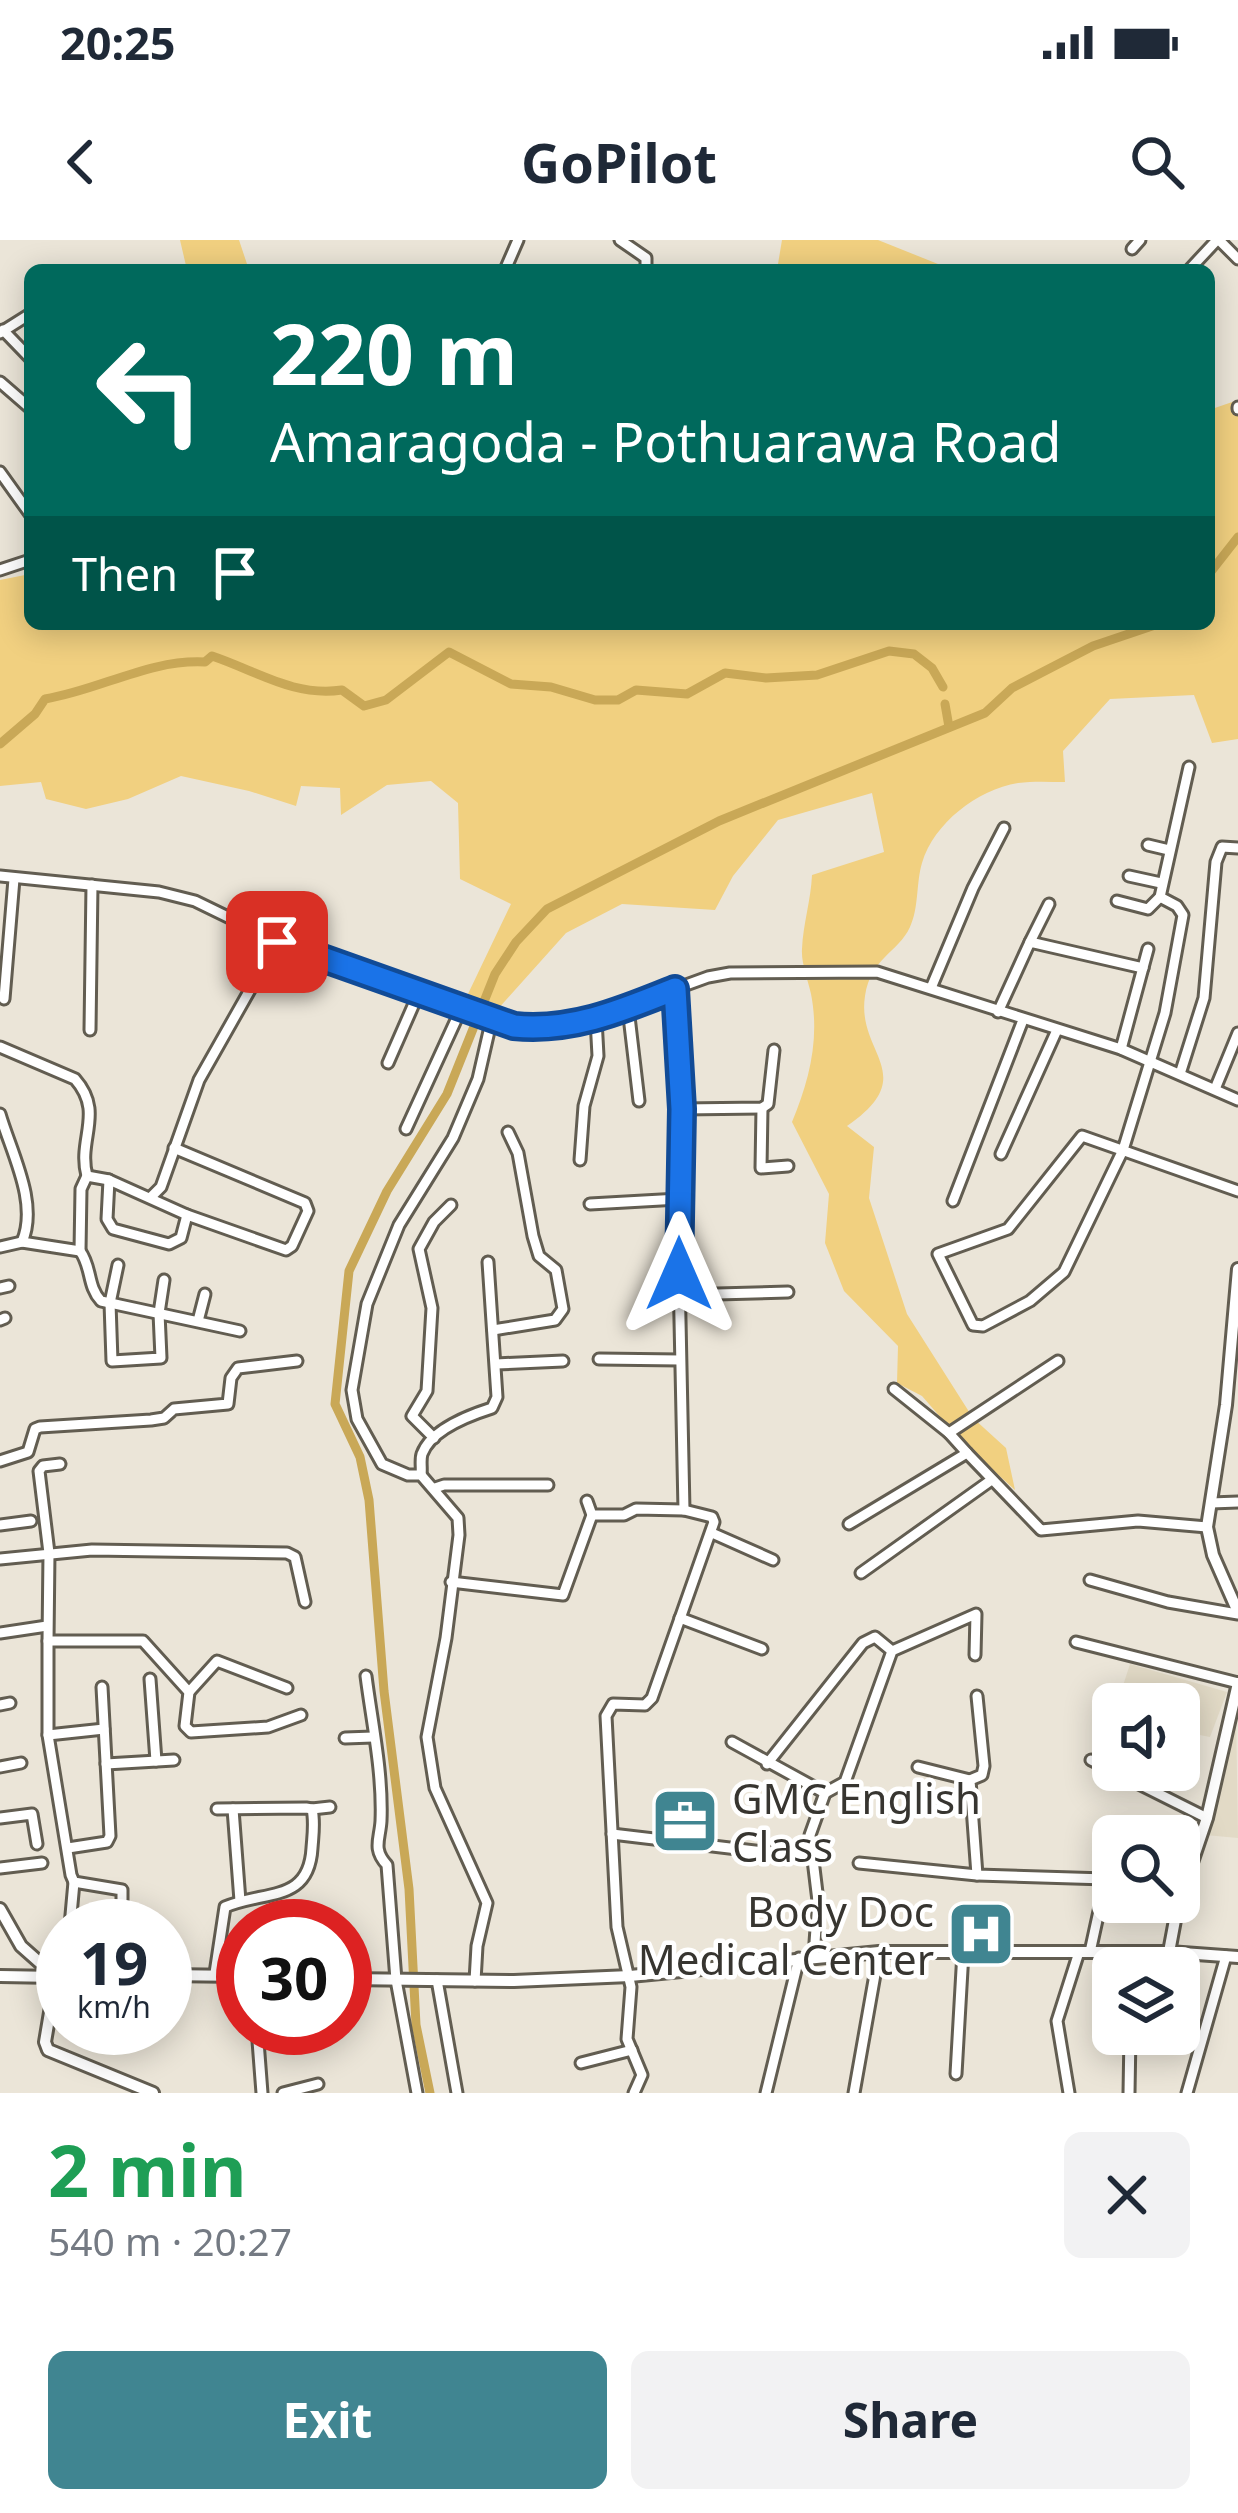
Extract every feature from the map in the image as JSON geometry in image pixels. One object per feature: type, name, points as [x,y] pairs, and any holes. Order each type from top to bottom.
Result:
[{"type":"main road","points":[[1237,1275],[1232,1405],[1207,1527],[1213,1555],[1237,1607]]},
{"type":"main road","points":[[1170,1947],[1178,1904],[1235,1711],[1238,1683]]},
{"type":"main road","points":[[0,1909],[36,1976],[0,1976]]},
{"type":"main road","points":[[21,1946],[36,1958]]},
{"type":"main road","points":[[372,1979],[630,1976],[879,1952],[1092,1952]]},
{"type":"main road","points":[[1200,1954],[1232,1957]]},
{"type":"main road","points":[[192,1974],[214,1973]]},
{"type":"main road","points":[[60,2055],[153,2093]]},
{"type":"street","points":[[620,240],[646,258],[646,264]]},
{"type":"street","points":[[1195,264],[1218,240],[1238,259]]},
{"type":"street","points":[[2,331],[24,352]]},
{"type":"street","points":[[0,382],[24,403]]},
{"type":"street","points":[[0,472],[24,506]]},
{"type":"street","points":[[1117,901],[1148,909],[1160,896],[1189,767]]},
{"type":"street","points":[[931,988],[1004,828]]},
{"type":"street","points":[[1148,845],[1169,850]]},
{"type":"street","points":[[1180,1074],[1204,998],[1216,862],[1222,848],[1238,848]]},
{"type":"street","points":[[1129,876],[1161,883]]},
{"type":"street","points":[[0,877],[159,892],[195,901],[310,957],[478,1013],[542,1029],[596,1018],[730,973],[877,972],[1121,1049],[1238,1100]]},
{"type":"street","points":[[4,1000],[14,879]]},
{"type":"street","points":[[90,1030],[92,885]]},
{"type":"street","points":[[1160,896],[1183,915],[1152,1061],[1123,1150],[1064,1272],[1030,1301],[983,1326],[973,1325],[938,1254],[1008,1229],[1082,1136],[1123,1150],[1238,1191]]},
{"type":"street","points":[[998,1012],[1049,904]]},
{"type":"street","points":[[151,1197],[161,1187],[199,1080],[277,942]]},
{"type":"street","points":[[1030,942],[1143,968]]},
{"type":"street","points":[[1121,1049],[1148,949]]},
{"type":"street","points":[[675,989],[682,1109],[684,1510]]},
{"type":"street","points":[[388,1063],[420,990]]},
{"type":"street","points":[[628,1008],[639,1101]]},
{"type":"street","points":[[406,1129],[478,1013]]},
{"type":"street","points":[[476,1981],[477,1946],[487,1903],[435,1788],[427,1737],[446,1639],[458,1518],[421,1475],[382,1464],[357,1419],[352,1390],[367,1304],[399,1225],[453,1138],[478,1079],[478,1013]]},
{"type":"street","points":[[580,1160],[584,1106],[598,1056],[596,1018]]},
{"type":"street","points":[[953,1201],[1023,1020]]},
{"type":"street","points":[[1001,1154],[1057,1030]]},
{"type":"street","points":[[1215,1089],[1238,1034]]},
{"type":"street","points":[[0,1047],[75,1078],[82,1086],[92,1113],[84,1153],[87,1176],[82,1189],[80,1251],[88,1263],[92,1292],[101,1301],[240,1330]]},
{"type":"street","points":[[682,1109],[762,1108],[768,1104],[774,1050]]},
{"type":"street","points":[[762,1108],[761,1168],[788,1166]]},
{"type":"street","points":[[0,1114],[4,1141],[26,1198],[22,1242]]},
{"type":"street","points":[[494,1330],[555,1320],[563,1309],[556,1270],[539,1256],[518,1153],[508,1132]]},
{"type":"street","points":[[87,1176],[109,1180],[187,1215],[286,1250],[292,1246],[308,1211],[300,1199],[174,1148]]},
{"type":"street","points":[[109,1180],[106,1219],[113,1229],[169,1244],[181,1238],[187,1215]]},
{"type":"street","points":[[590,1204],[679,1199]]},
{"type":"street","points":[[434,1438],[412,1416],[427,1391],[432,1308],[418,1257],[434,1222],[451,1205]]},
{"type":"street","points":[[0,1247],[22,1242],[80,1251]]},
{"type":"street","points":[[421,1475],[422,1454],[434,1438],[467,1416],[492,1408],[497,1397],[488,1262]]},
{"type":"street","points":[[118,1265],[110,1303],[112,1361],[161,1358],[159,1313],[164,1280]]},
{"type":"street","points":[[680,1295],[788,1292]]},
{"type":"street","points":[[198,1322],[205,1294]]},
{"type":"street","points":[[599,1359],[680,1360]]},
{"type":"street","points":[[0,1461],[28,1452],[34,1429],[151,1420],[164,1418],[174,1409],[228,1404],[238,1368],[297,1361]]},
{"type":"street","points":[[496,1364],[563,1361]]},
{"type":"street","points":[[949,1433],[1058,1361]]},
{"type":"street","points":[[894,1389],[949,1433],[1040,1530],[1138,1521],[1207,1527]]},
{"type":"street","points":[[849,1524],[967,1453]]},
{"type":"street","points":[[60,1464],[39,1471],[49,1553],[48,1735],[74,1882],[72,1899]]},
{"type":"street","points":[[861,1573],[990,1481]]},
{"type":"street","points":[[435,1488],[548,1485]]},
{"type":"street","points":[[451,1582],[563,1595],[592,1515],[587,1501]]},
{"type":"street","points":[[1211,1503],[1238,1502]]},
{"type":"street","points":[[592,1515],[624,1515],[636,1509],[684,1510],[712,1517],[712,1533],[649,1702],[613,1704],[606,1715],[617,1927],[630,1976],[627,2038],[642,2075],[634,2093]]},
{"type":"street","points":[[0,1525],[31,1521]]},
{"type":"street","points":[[712,1533],[773,1560]]},
{"type":"street","points":[[0,1559],[49,1553],[287,1553],[295,1557],[305,1602]]},
{"type":"street","points":[[1090,1580],[1168,1602],[1237,1607]]},
{"type":"street","points":[[814,1956],[818,1901],[810,1835],[825,1793],[845,1782],[892,1651],[976,1614],[975,1654]]},
{"type":"street","points":[[680,1618],[762,1649]]},
{"type":"street","points":[[0,1633],[47,1626]]},
{"type":"street","points":[[767,1764],[863,1643],[875,1637],[892,1651]]},
{"type":"street","points":[[48,1641],[142,1641],[189,1692]]},
{"type":"street","points":[[1076,1642],[1238,1683]]},
{"type":"street","points":[[287,1688],[217,1661],[189,1692],[185,1726],[190,1732],[268,1726],[301,1715]]},
{"type":"street","points":[[366,1676],[381,1798],[376,1841],[378,1856],[387,1865],[417,2093]]},
{"type":"street","points":[[150,1679],[156,1761]]},
{"type":"street","points":[[68,1848],[106,1842],[110,1836],[102,1687]]},
{"type":"street","points":[[918,1767],[970,1780],[982,1775],[977,1696]]},
{"type":"street","points":[[48,1735],[104,1729]]},
{"type":"street","points":[[345,1738],[374,1737]]},
{"type":"street","points":[[731,1742],[825,1793]]},
{"type":"street","points":[[106,1764],[174,1760]]},
{"type":"street","points":[[1091,1760],[1207,1818]]},
{"type":"street","points":[[0,1767],[21,1763]]},
{"type":"street","points":[[970,1780],[977,1875]]},
{"type":"street","points":[[217,1809],[330,1807]]},
{"type":"street","points":[[232,1809],[240,1899]]},
{"type":"street","points":[[245,1899],[289,1890],[307,1878],[312,1809]]},
{"type":"street","points":[[0,1818],[32,1814],[37,1844]]},
{"type":"street","points":[[612,1834],[814,1858]]},
{"type":"street","points":[[0,1868],[41,1863]]},
{"type":"street","points":[[859,1863],[977,1875],[1106,1880],[1057,2021],[1069,2093]]},
{"type":"street","points":[[74,1882],[122,1890],[122,1899]]},
{"type":"street","points":[[854,2093],[879,1952]]},
{"type":"street","points":[[956,2074],[962,1952]]},
{"type":"street","points":[[1186,2093],[1232,1957]]},
{"type":"street","points":[[766,2093],[799,1958]]},
{"type":"street","points":[[214,1973],[216,1961]]},
{"type":"street","points":[[433,1980],[457,2093]]},
{"type":"street","points":[[581,2063],[632,2050]]},
{"type":"street","points":[[259,2055],[262,2093]]},
{"type":"street","points":[[1129,2093],[1130,2055]]},
{"type":"street","points":[[283,2093],[318,2084]]},
{"type":"shaded area","points":[[180,240],[239,240],[247,264],[186,264]]},
{"type":"shaded area","points":[[782,240],[878,240],[938,264],[778,264]]},
{"type":"shaded area","points":[[1238,400],[1238,739],[1212,743],[1194,695],[1110,699],[1063,751],[1065,782],[1018,783],[987,793],[959,811],[936,835],[922,863],[910,927],[873,972],[865,996],[865,1016],[883,1077],[869,1108],[847,1126],[874,1147],[869,1198],[907,1314],[973,1418],[1006,1448],[1015,1490],[962,1442],[922,1396],[897,1383],[898,1346],[844,1291],[825,1243],[829,1194],[792,1122],[813,1043],[811,994],[802,954],[812,875],[884,852],[872,793],[778,820],[733,876],[715,910],[622,904],[566,933],[497,1010],[467,996],[511,904],[460,879],[458,803],[431,781],[387,785],[341,815],[340,788],[301,786],[296,806],[181,776],[128,799],[86,809],[46,799],[41,782],[0,786],[0,580],[24,575],[24,630],[1215,630],[1215,408]]},
{"type":"shaded area","points":[[1130,1664],[1196,1683],[1124,1683]]},
{"type":"shaded area","points":[[1200,1684],[1227,1692],[1210,1737],[1200,1735]]},
{"type":"shaded area","points":[[1236,1708],[1238,1838],[1205,1835]]},
{"type":"waterway","points":[[1215,566],[1238,537]]},
{"type":"waterway","points":[[430,2093],[416,2025],[409,1889],[384,1691],[369,1500],[360,1457],[335,1404],[349,1271],[387,1191],[447,1094],[495,974],[547,909],[719,821],[985,713],[1012,688],[1093,646],[1140,630]]},
{"type":"waterway","points":[[0,744],[45,699],[164,665],[205,662],[212,656],[291,686],[342,690],[364,706],[386,700],[449,652],[511,684],[551,687],[595,700],[618,700],[636,690],[687,694],[725,673],[766,678],[817,675],[889,651],[914,654],[932,668],[943,687]]},
{"type":"waterway","points":[[945,704],[949,727]]},
{"type":"place","name":"GMC English Class","points":[[685,1821]]},
{"type":"place","name":"Body Doc Medical Center","points":[[981,1934]]},
{"type":"route","points":[[277,942],[514,1026],[542,1029],[575,1024],[675,989],[682,1109],[679,1274]]}]
